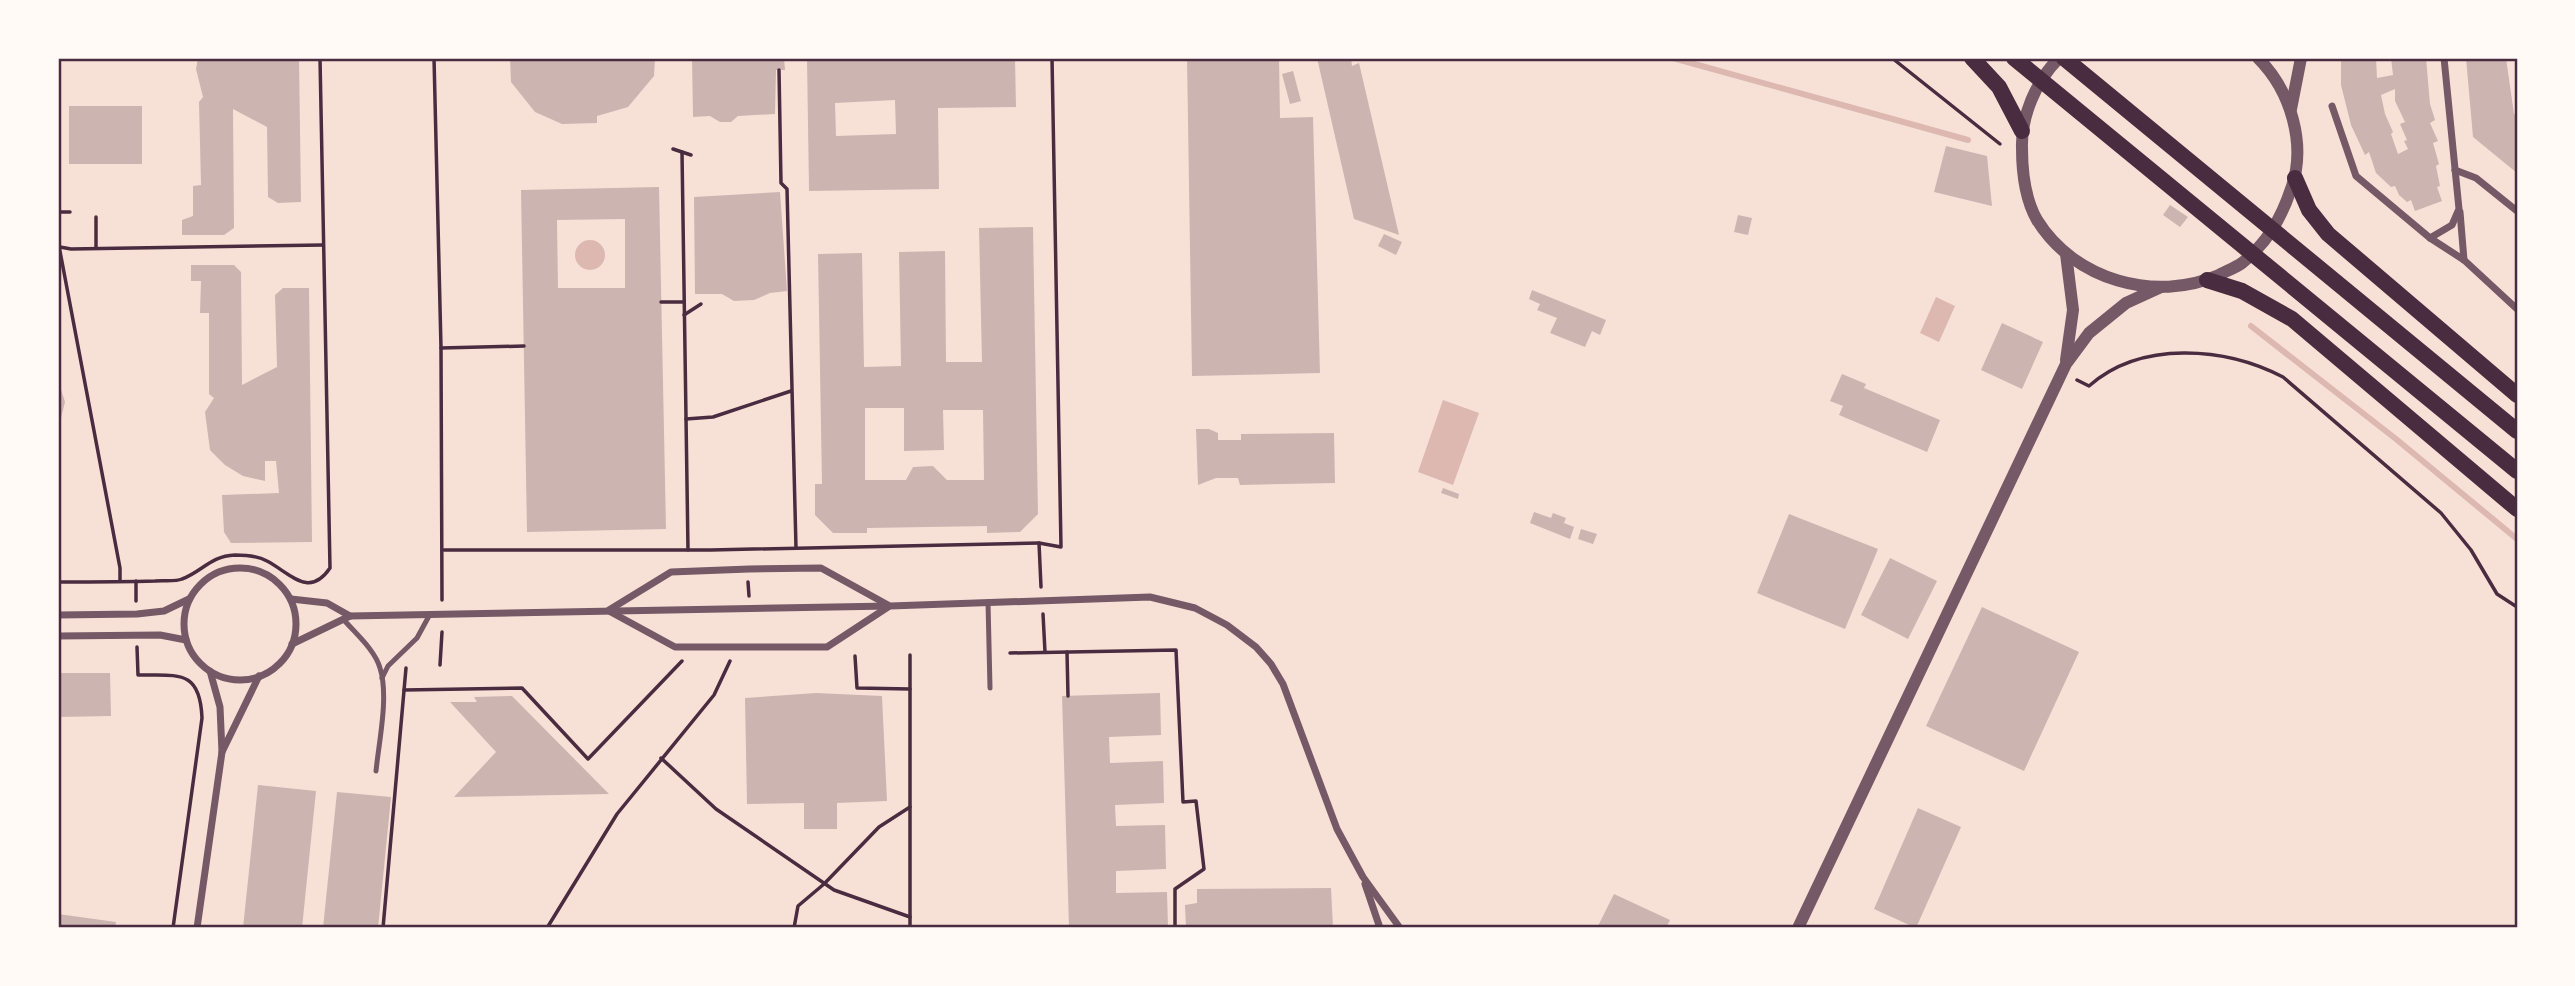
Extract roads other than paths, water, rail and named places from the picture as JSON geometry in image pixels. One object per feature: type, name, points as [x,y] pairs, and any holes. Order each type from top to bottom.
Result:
[{"type":"highway","points":[[1972,58],[1999,87],[2022,131]]},
{"type":"highway","points":[[2014,58],[2517,471]]},
{"type":"highway","points":[[2062,58],[2517,431]]},
{"type":"highway","points":[[2295,178],[2309,210],[2328,234],[2517,395]]},
{"type":"highway","points":[[2207,280],[2242,291],[2292,319],[2517,509]]},
{"type":"street","points":[[2062,58],[2051,66],[2033,94],[2022,131],[2022,176],[2037,219],[2066,254],[2095,273],[2128,284],[2161,287],[2207,280],[2239,265],[2267,239],[2283,213],[2295,178],[2297,143],[2291,109],[2272,72],[2258,58]]},
{"type":"street","points":[[2291,109],[2301,58]]},
{"type":"street","points":[[2444,58],[2464,260]]},
{"type":"street","points":[[2332,106],[2356,176],[2430,238],[2464,260],[2517,309]]},
{"type":"street","points":[[2455,170],[2476,178],[2517,211]]},
{"type":"street","points":[[2430,238],[2452,225],[2459,209]]},
{"type":"street","points":[[2066,254],[2073,310],[2066,364]]},
{"type":"street","points":[[1798,928],[2066,364],[2089,333],[2126,303],[2161,287]]},
{"type":"street","points":[[231,568],[249,568],[266,573],[280,584],[291,599],[296,621],[292,644],[283,660],[268,672],[245,680],[233,679],[210,671],[192,654],[184,626],[189,599],[199,584],[214,574],[231,568]]},
{"type":"street","points":[[609,611],[671,572],[748,569],[821,568],[890,606]]},
{"type":"street","points":[[292,644],[347,618],[890,606],[1150,597],[1195,608],[1227,625],[1271,664],[1283,684],[1337,829],[1363,877],[1399,928]]},
{"type":"street","points":[[58,615],[150,613],[164,611],[189,599]]},
{"type":"street","points":[[291,599],[327,603],[347,618]]},
{"type":"street","points":[[609,611],[676,647],[827,647],[890,606]]},
{"type":"street","points":[[58,636],[160,635],[186,640]]},
{"type":"street","points":[[197,928],[222,752],[220,707],[210,671]]},
{"type":"street","points":[[222,752],[259,676]]},
{"type":"street","points":[[1363,877],[1380,928]]},
{"type":"lane","points":[[988,602],[990,688]]},
{"type":"lane","points":[[382,678],[388,666],[417,638],[429,616]]},
{"type":"lane","points":[[347,618],[380,666],[384,688],[376,771]]},
{"type":"waterway","points":[[1673,58],[1968,140]]},
{"type":"waterway","points":[[2251,326],[2396,439],[2517,539]]}]
